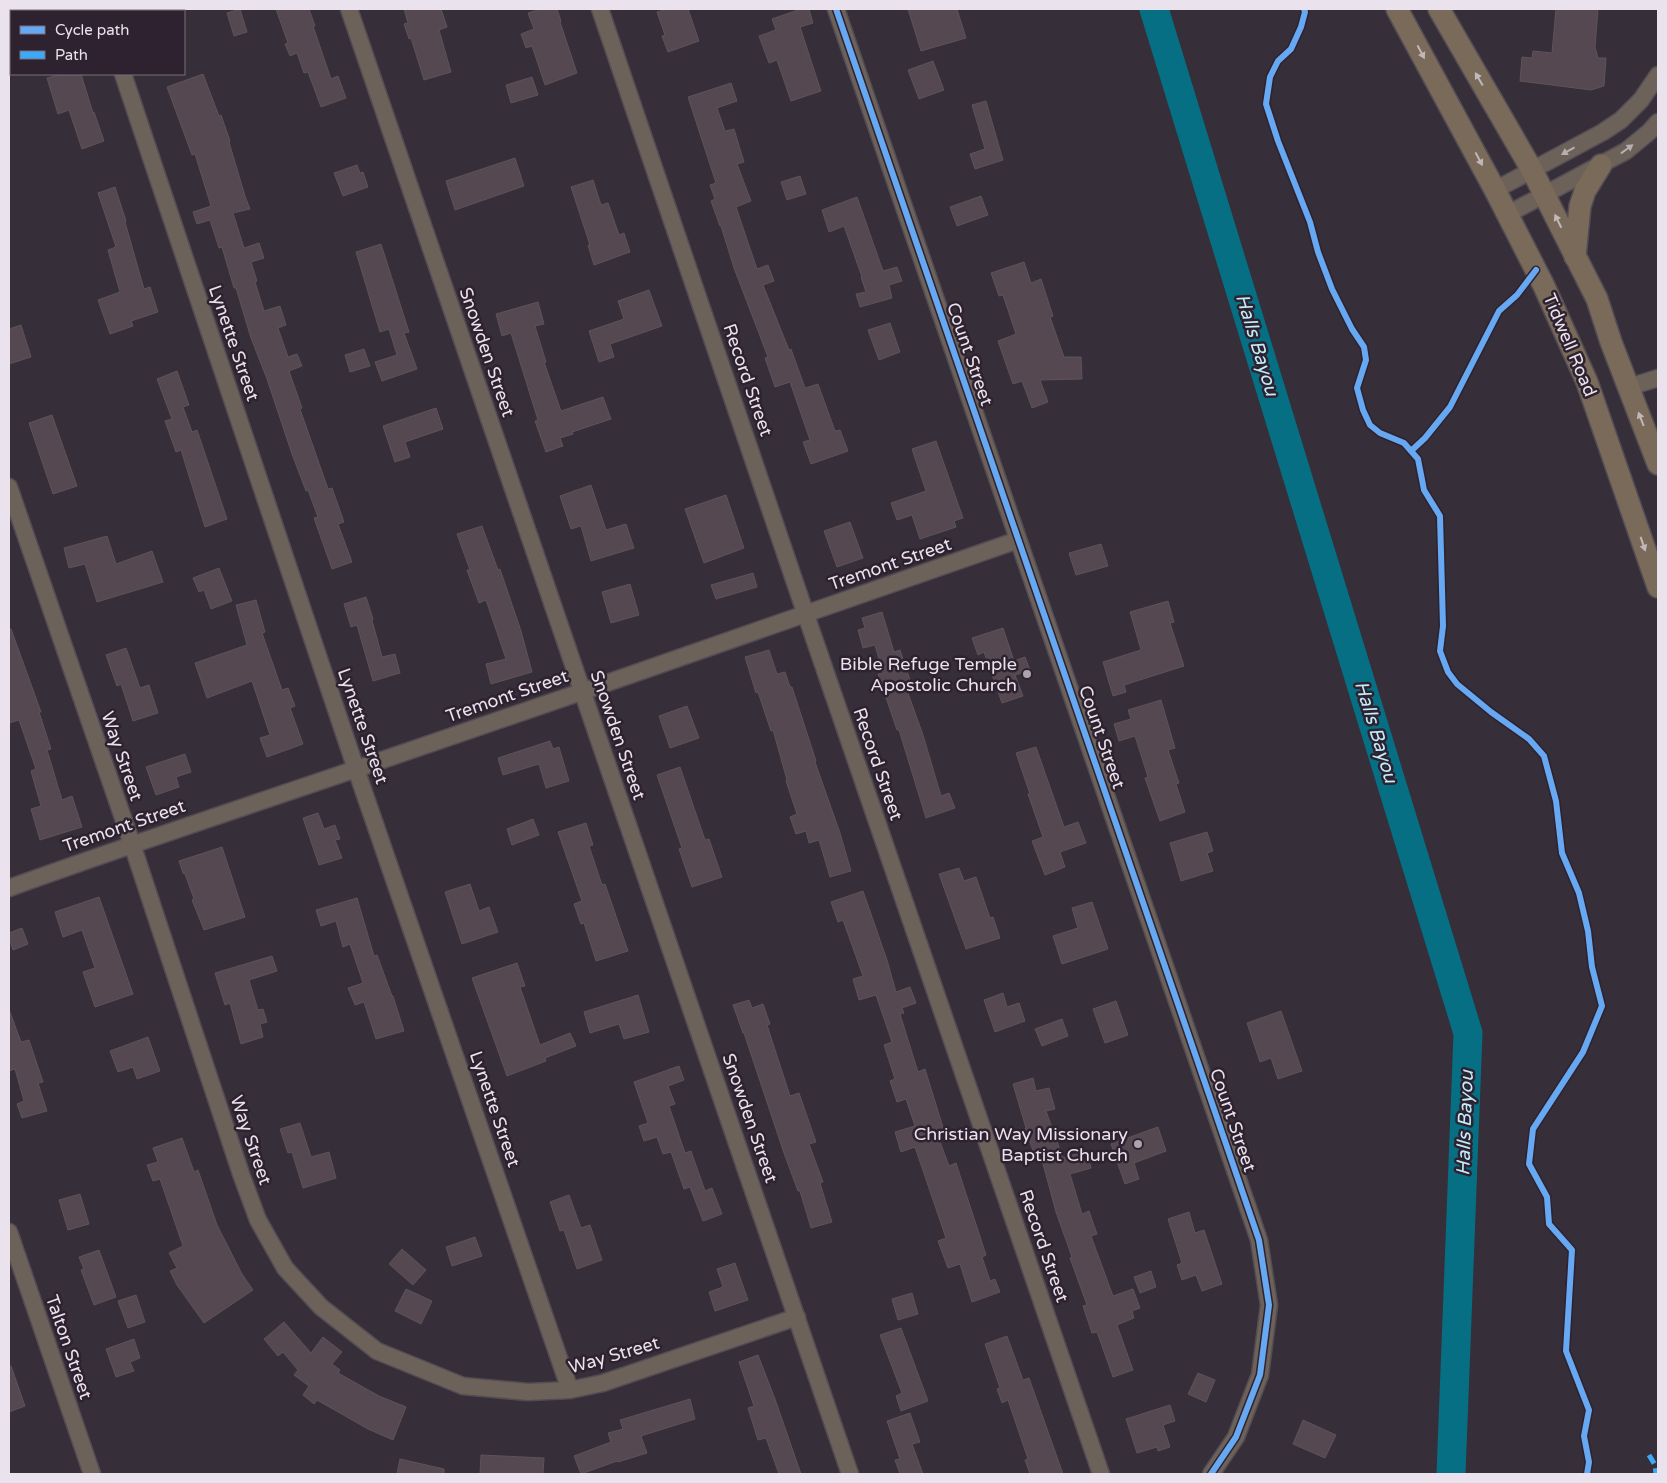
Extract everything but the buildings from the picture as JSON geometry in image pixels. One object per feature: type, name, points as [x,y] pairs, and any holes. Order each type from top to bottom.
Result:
[{"type":"main road","name":"Tidwell Road","points":[[1398,9],[1508,214],[1544,286],[1587,382],[1658,587]]},
{"type":"main road","points":[[1439,9],[1532,170],[1597,299],[1611,342],[1658,464]]},
{"type":"main road","points":[[1575,257],[1580,206],[1584,191],[1600,165]]},
{"type":"street","name":"Snowden Street","points":[[349,9],[850,1474]]},
{"type":"street","name":"Record Street","points":[[600,9],[1101,1474]]},
{"type":"street","name":"Count Street","points":[[836,9],[1259,1240],[1270,1305],[1260,1375],[1236,1437],[1212,1474]]},
{"type":"street","name":"Lynette Street","points":[[123,75],[356,769],[570,1390]]},
{"type":"street","points":[[1495,190],[1603,132],[1621,120],[1641,100],[1658,75]]},
{"type":"street","points":[[1508,214],[1626,151],[1658,122]]},
{"type":"street","points":[[1629,387],[1658,378]]},
{"type":"street","name":"Way Street","points":[[9,487],[132,844],[241,1174],[258,1220],[285,1268],[321,1307],[377,1351],[463,1386],[528,1392],[570,1390],[603,1383],[797,1317]]},
{"type":"street","name":"Tremont Street","points":[[9,888],[132,844],[582,692],[1018,540]]},
{"type":"street","name":"Talton Street","points":[[9,1232],[92,1474]]},
{"type":"waterway","name":"Halls Bayou","points":[[1154,9],[1468,1033],[1451,1474]]},
{"type":"marked path","points":[[1649,1455],[1655,1465],[1656,1474]]},
{"type":"cycle path","points":[[836,9],[1259,1240],[1269,1305],[1260,1375],[1236,1437],[1211,1474]]},
{"type":"cycle path","points":[[1304,9],[1301,27],[1291,49],[1278,61],[1270,77],[1266,104],[1278,141],[1310,222],[1318,252],[1332,289],[1352,329],[1364,347],[1366,360],[1357,388],[1363,410],[1370,425],[1380,433],[1404,443],[1418,459],[1424,490],[1440,516],[1443,626],[1440,651],[1448,672],[1457,684],[1491,712],[1529,739],[1544,756],[1556,801],[1562,853],[1579,893],[1588,931],[1592,967],[1602,1006],[1583,1052],[1533,1129],[1529,1164],[1547,1197],[1549,1224],[1572,1250],[1566,1351],[1589,1410],[1584,1436],[1589,1462],[1587,1474]]},
{"type":"cycle path","points":[[1411,451],[1425,438],[1450,407],[1499,311],[1517,295],[1536,270]]},
{"type":"place","name":"Bible Refuge Temple Apostolic Church","points":[[1027,674]]},
{"type":"place","name":"Christian Way Missionary Baptist Church","points":[[1138,1144]]}]
